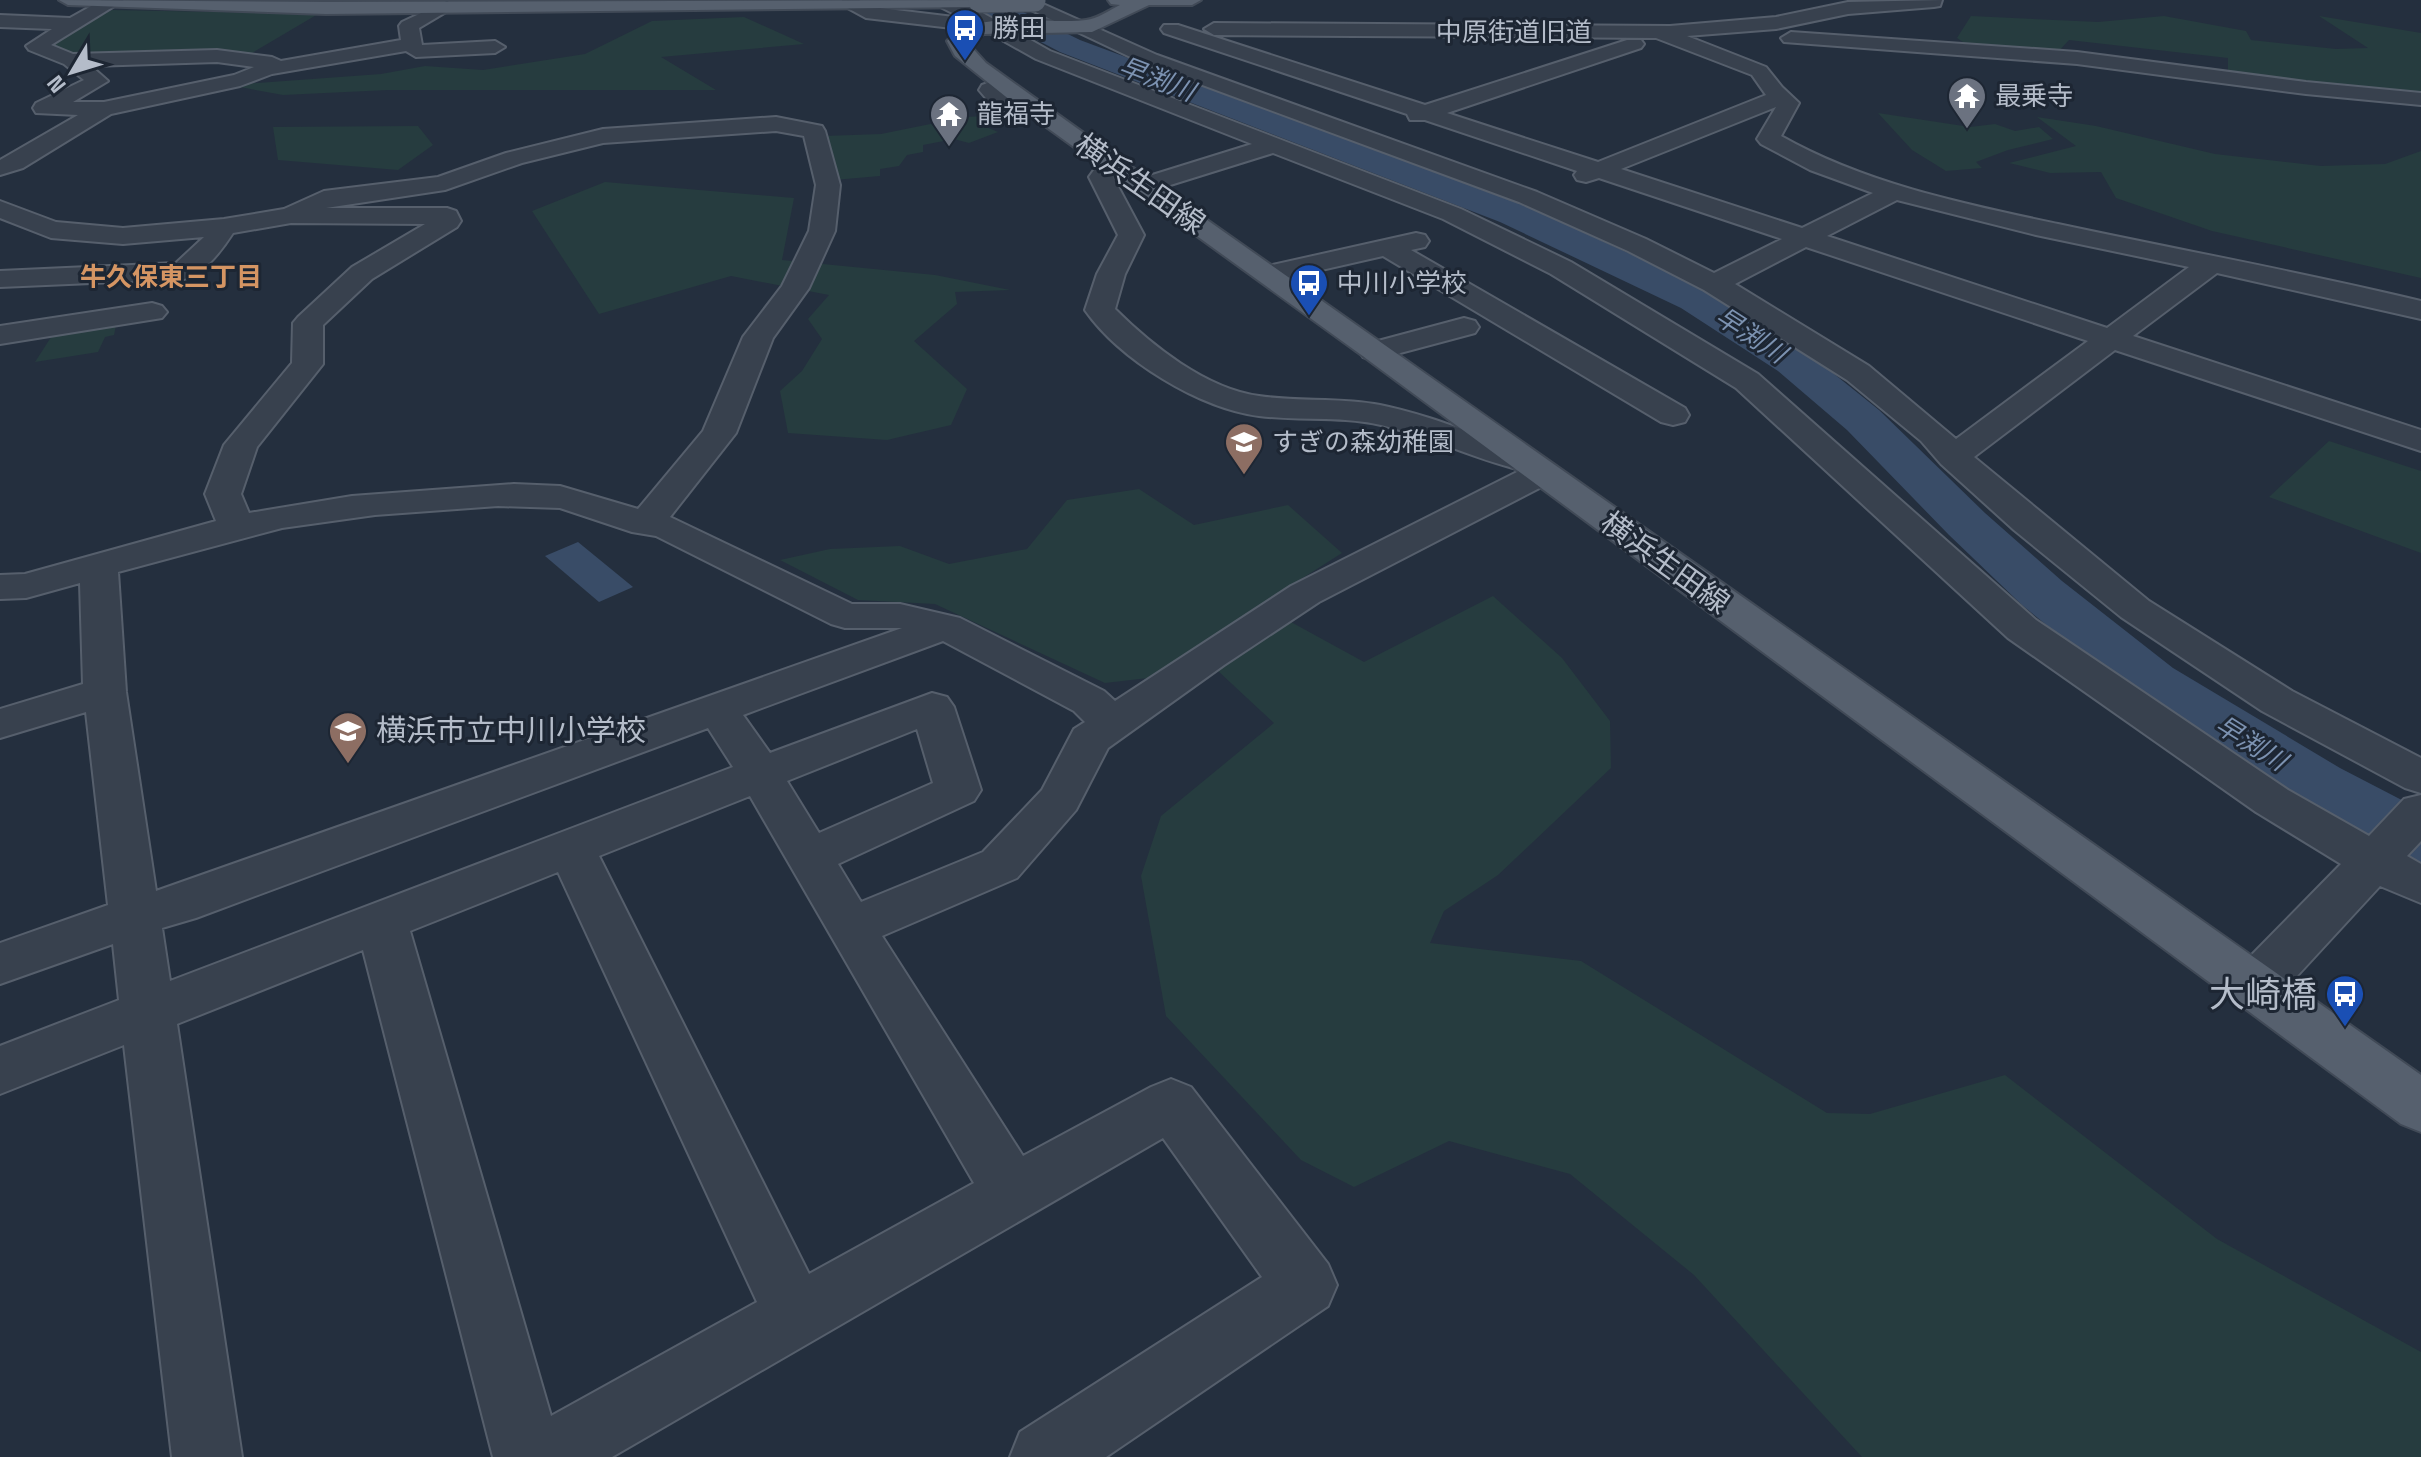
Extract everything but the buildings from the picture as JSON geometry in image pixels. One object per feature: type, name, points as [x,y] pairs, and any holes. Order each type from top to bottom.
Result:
[{"type":"main road","points":[[68,0],[447,6],[551,2],[941,2],[1055,11]]},
{"type":"main road","points":[[999,28],[1055,11],[1146,0]]},
{"type":"main road","points":[[1091,1],[1192,0]]},
{"type":"main road","name":"横浜生田線","points":[[999,28],[969,31],[957,41],[962,52],[1003,94],[1269,274],[2421,1107]]},
{"type":"street","points":[[113,1],[36,46],[71,60],[98,81],[44,108],[104,109],[231,83],[269,68],[291,67],[411,44]]},
{"type":"street","points":[[850,2],[866,12],[999,28]]},
{"type":"street","points":[[941,2],[999,28],[1043,55],[1276,144],[1477,226],[1561,268],[1747,381],[2022,629],[2272,801],[2421,885]]},
{"type":"street","name":"中原街道旧道","points":[[1305,73],[1164,29],[1664,33],[1776,23],[1850,4],[1934,2]]},
{"type":"street","points":[[0,13],[26,4]]},
{"type":"street","points":[[447,6],[409,26],[411,44],[416,51],[495,47]]},
{"type":"street","points":[[1361,9],[1440,31]]},
{"type":"street","points":[[1376,52],[1491,10]]},
{"type":"street","points":[[1055,11],[1129,29]]},
{"type":"street","points":[[1055,11],[1242,93],[1359,134],[1551,188],[1637,245],[1714,284],[1858,373],[1933,434],[1953,457],[2027,522],[2135,609],[2277,701],[2421,777]]},
{"type":"street","points":[[0,21],[78,24]]},
{"type":"street","points":[[1664,33],[1759,71],[1788,103],[1786,114],[1771,128],[1769,139],[1790,152],[1894,192],[2080,237],[2421,310]]},
{"type":"street","points":[[1359,134],[1664,33],[1793,52],[2077,58],[2306,88],[2421,99]]},
{"type":"street","points":[[1759,71],[1793,52]]},
{"type":"street","points":[[71,60],[217,56],[272,63],[269,68]]},
{"type":"street","points":[[1242,93],[1334,65]]},
{"type":"street","points":[[1305,73],[2421,441]]},
{"type":"street","points":[[1551,188],[1781,97]]},
{"type":"street","points":[[0,168],[15,163],[104,109]]},
{"type":"street","points":[[291,215],[324,199],[418,189],[514,158],[603,136],[776,124],[807,127],[814,131],[828,185],[822,231],[795,288],[758,337],[719,433],[645,524]]},
{"type":"street","points":[[724,151],[817,143]]},
{"type":"street","points":[[1142,186],[1276,144]]},
{"type":"street","points":[[1110,164],[1101,177],[1131,235],[1111,274],[1100,310],[1115,327],[1170,367],[1240,403],[1380,415],[1534,467]]},
{"type":"street","points":[[1714,284],[1894,192]]},
{"type":"street","points":[[0,209],[51,230],[123,236],[224,227],[291,215],[447,216],[448,221],[362,273],[308,323],[307,364],[241,445],[223,494],[237,527]]},
{"type":"street","points":[[1269,274],[1477,226]]},
{"type":"street","points":[[0,279],[184,271],[213,243],[224,227]]},
{"type":"street","points":[[13,251],[51,230]]},
{"type":"street","points":[[1388,248],[1673,415]]},
{"type":"street","points":[[1953,457],[2211,264]]},
{"type":"street","points":[[2376,299],[2421,297]]},
{"type":"street","points":[[0,335],[152,312]]},
{"type":"street","points":[[1374,351],[1464,327]]},
{"type":"street","points":[[850,928],[1000,865],[1060,799],[1090,739],[1305,594],[1534,467]]},
{"type":"street","points":[[0,587],[26,586],[237,527],[362,505],[465,496],[544,495],[584,501],[645,524],[667,527],[845,616],[900,616],[946,627],[1089,701],[1113,724]]},
{"type":"street","points":[[99,566],[105,692],[207,1457]]},
{"type":"street","points":[[0,964],[133,916],[178,905],[946,627]]},
{"type":"street","points":[[0,724],[105,692]]},
{"type":"street","points":[[0,1070],[932,707],[958,790],[809,857]]},
{"type":"street","points":[[717,709],[761,775],[850,928],[1013,1193]]},
{"type":"street","points":[[2254,987],[2421,811]]},
{"type":"street","points":[[572,849],[797,1317]]},
{"type":"street","points":[[381,920],[528,1457]]},
{"type":"street","points":[[545,1457],[1171,1104],[1305,1285],[1076,1449]]},
{"type":"green space","points":[[112,10],[318,14],[247,56],[73,58],[46,45]]},
{"type":"green space","points":[[1971,16],[2098,22],[2164,16],[2246,31],[2251,40],[2336,49],[2368,48],[2319,16],[2421,33],[2421,92],[2345,88],[2228,72],[2228,58],[2069,40],[2056,54],[1967,45],[1957,38]]},
{"type":"green space","points":[[744,17],[804,44],[661,57],[716,90],[388,90],[283,95],[229,85],[381,74],[425,66],[483,70],[585,54],[652,21]]},
{"type":"green space","points":[[1878,113],[1970,127],[1995,124],[2015,131],[2039,127],[2053,139],[1976,162],[1982,168],[1946,171],[1912,150]]},
{"type":"green space","points":[[965,117],[994,119],[984,126],[998,132],[969,143],[954,139],[923,145],[923,152],[907,155],[899,166],[880,169],[880,176],[834,180],[824,136],[881,134]]},
{"type":"green space","points":[[2037,117],[2096,126],[2215,154],[2321,166],[2385,164],[2421,151],[2421,278],[2212,231],[2116,198],[2101,172],[2050,173],[2009,163],[2076,146]]},
{"type":"green space","points":[[418,126],[433,145],[398,170],[278,160],[273,127]]},
{"type":"green space","points":[[605,182],[794,198],[782,260],[935,275],[1010,290],[955,292],[957,304],[914,341],[967,389],[951,425],[887,440],[788,433],[780,391],[802,371],[822,339],[808,319],[829,295],[731,276],[599,314],[532,211]]},
{"type":"green space","points":[[117,320],[114,335],[105,337],[98,352],[35,362],[55,331]]},
{"type":"green space","points":[[2329,441],[2421,471],[2421,553],[2269,497]]},
{"type":"green space","points":[[1139,489],[1194,525],[1288,505],[1342,553],[1260,605],[1364,662],[1493,596],[1562,658],[1610,721],[1611,768],[1498,875],[1444,911],[1430,943],[1581,961],[1827,1113],[1870,1114],[2005,1075],[2217,1239],[2421,1352],[2421,1457],[1862,1457],[1694,1275],[1570,1174],[1449,1141],[1354,1187],[1301,1160],[1166,1016],[1141,876],[1161,816],[1274,723],[1217,670],[1105,683],[935,604],[858,600],[780,560],[830,549],[900,546],[949,564],[1027,549],[1067,500]]},
{"type":"water","points":[[578,542],[633,587],[599,602],[545,556]]},
{"type":"waterway","name":"早渕川","points":[[979,0],[1070,46],[1513,214],[1695,299],[1793,362],[1863,420],[1967,524],[2042,593],[2152,681],[2317,784],[2421,840]]},
{"type":"place","name":"勝田","points":[[965,62]]},
{"type":"place","name":"最乗寺","points":[[1967,130]]},
{"type":"place","name":"龍福寺","points":[[949,148]]},
{"type":"place","name":"中川小学校","points":[[1309,317]]},
{"type":"place","name":"すぎの森幼稚園","points":[[1244,476]]},
{"type":"place","name":"横浜市立中川小学校","points":[[348,765]]},
{"type":"place","name":"大崎橋","points":[[2345,1028]]},
{"type":"district","name":"牛久保東三丁目","points":[[171,277]]}]
